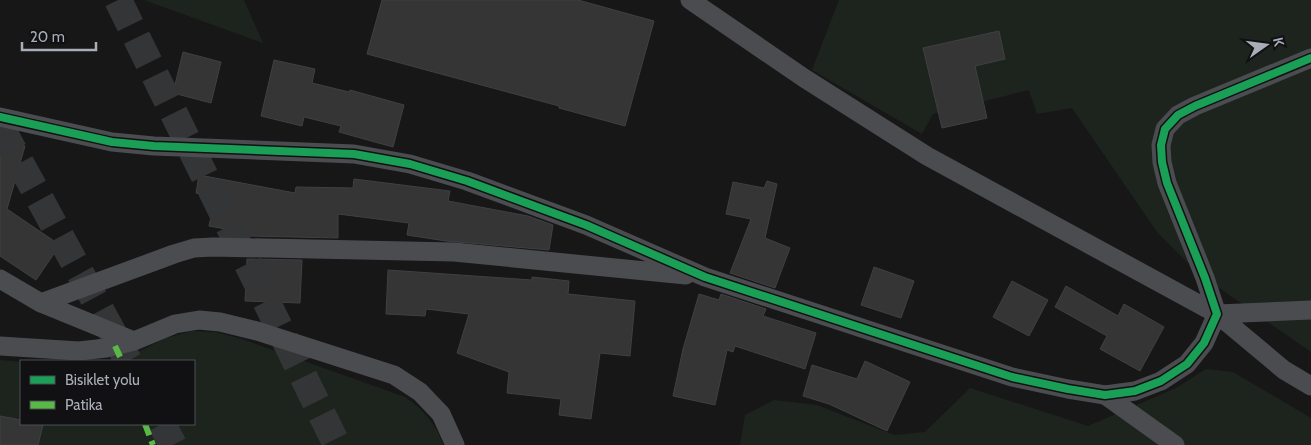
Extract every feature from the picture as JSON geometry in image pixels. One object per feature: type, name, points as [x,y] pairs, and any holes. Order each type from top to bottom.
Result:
[{"type":"street","points":[[690,0],[804,78],[927,156],[1217,314],[1284,370],[1311,386]]},
{"type":"street","points":[[0,117],[112,142],[154,146],[354,154],[410,164],[467,181],[586,225],[704,277],[1012,377],[1105,395],[1135,391],[1161,381],[1186,364],[1204,343],[1217,314],[1206,278],[1167,183],[1162,162],[1161,144],[1165,129],[1178,115],[1196,106],[1311,58]]},
{"type":"street","points":[[42,302],[174,254],[194,248],[213,247],[454,252],[704,277]]},
{"type":"street","points":[[0,278],[42,302],[134,341]]},
{"type":"street","points":[[1217,314],[1311,310]]},
{"type":"street","points":[[0,346],[79,351],[106,348],[134,341],[175,324],[198,320],[220,322],[394,375],[420,392],[441,414],[456,445]]},
{"type":"street","points":[[1105,395],[1175,445]]},
{"type":"shaded area","points":[[144,0],[244,0],[263,43]]},
{"type":"shaded area","points":[[839,0],[1311,0],[1311,352],[1205,278],[1157,232],[1072,108],[1037,114],[1029,90],[933,114],[922,134],[812,70]]},
{"type":"shaded area","points":[[192,331],[215,332],[242,339],[405,397],[428,418],[437,431],[443,445],[0,445],[0,360],[20,362],[20,425],[195,425],[195,360],[122,360],[166,338]]},
{"type":"shaded area","points":[[1206,369],[1233,372],[1311,418],[1311,445],[740,445],[745,415],[774,400],[817,405],[894,435],[925,432],[970,388],[1088,426],[1176,388]]},
{"type":"building","points":[[382,0],[578,0],[654,21],[625,126],[559,108],[559,106],[367,54]]},
{"type":"building","points":[[999,31],[1005,59],[975,66],[987,118],[942,128],[923,48]]},
{"type":"building","points":[[183,52],[221,62],[211,103],[173,93]]},
{"type":"building","points":[[274,60],[315,69],[312,83],[349,92],[350,90],[404,105],[393,147],[339,132],[341,126],[304,117],[302,126],[261,116]]},
{"type":"building","points":[[0,139],[25,146],[7,209],[60,245],[36,280],[0,256]]},
{"type":"building","points":[[199,175],[295,193],[296,187],[353,188],[354,179],[450,191],[448,201],[528,216],[553,225],[549,250],[446,241],[407,235],[409,223],[338,214],[338,238],[247,236],[248,233],[209,226],[215,197],[196,193]]},
{"type":"building","points":[[767,181],[777,184],[765,238],[790,248],[775,288],[730,273],[751,219],[726,214],[733,182],[764,188]]},
{"type":"building","points":[[247,259],[302,260],[300,303],[245,301]]},
{"type":"building","points":[[874,267],[914,281],[901,318],[861,305]]},
{"type":"building","points":[[388,270],[532,280],[532,277],[569,281],[568,294],[635,301],[630,356],[600,353],[591,419],[559,415],[561,399],[507,393],[509,372],[457,353],[469,314],[426,309],[425,316],[386,314]]},
{"type":"building","points":[[1012,281],[1048,300],[1029,336],[993,317]]},
{"type":"building","points":[[1066,286],[1118,316],[1124,304],[1164,327],[1140,371],[1100,349],[1107,336],[1055,307]]},
{"type":"building","points":[[699,294],[719,300],[721,294],[766,309],[763,316],[816,333],[805,369],[735,346],[733,352],[727,350],[715,405],[673,396],[683,349]]},
{"type":"building","points":[[865,361],[910,382],[887,431],[829,404],[803,396],[812,365],[857,379]]},
{"type":"building","points":[[0,416],[20,420],[20,425],[43,425],[38,445],[0,445]]},
{"type":"tunnel","points":[[118,0],[337,445]]},
{"type":"tunnel","points":[[0,126],[127,360]]},
{"type":"tunnel","points":[[163,425],[173,445]]},
{"type":"marked path","points":[[115,346],[122,360]]},
{"type":"marked path","points":[[145,425],[153,445]]},
{"type":"cycle path","points":[[0,117],[112,142],[154,146],[354,154],[410,164],[467,181],[586,225],[705,277],[1012,377],[1105,395],[1135,391],[1161,381],[1187,364],[1204,343],[1217,314],[1205,278],[1167,183],[1162,162],[1161,145],[1165,129],[1178,115],[1195,106],[1311,58]]}]
